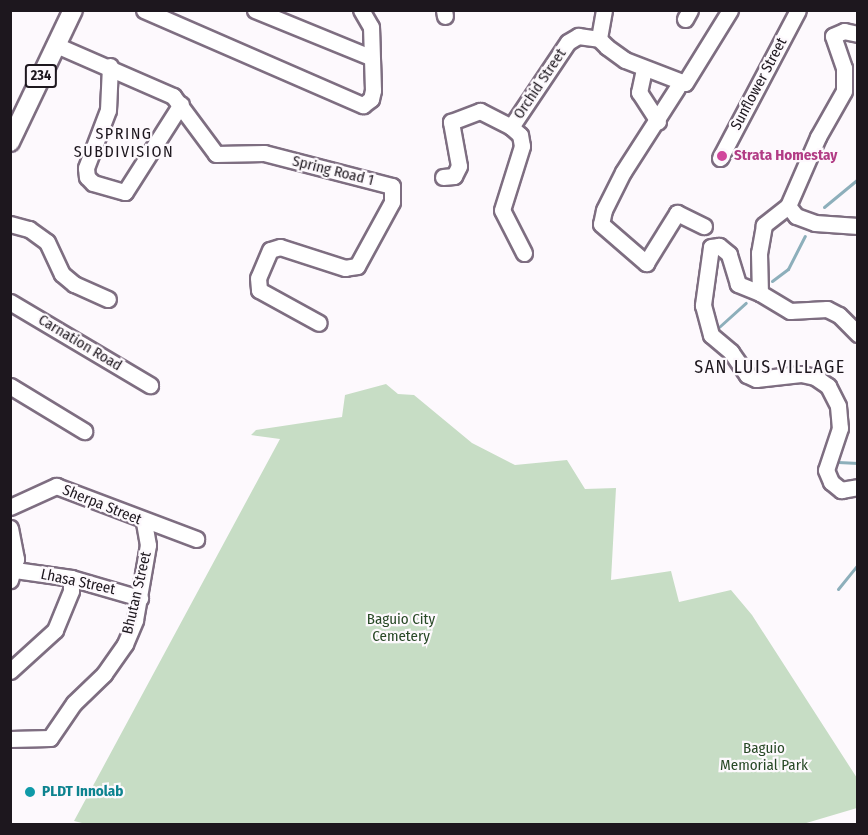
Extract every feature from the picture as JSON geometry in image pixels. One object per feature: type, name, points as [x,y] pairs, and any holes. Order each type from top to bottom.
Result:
[{"type":"main road","name":"234","points":[[10,142],[73,10]]},
{"type":"street","points":[[144,10],[356,105],[371,99],[371,27],[362,10]]},
{"type":"street","points":[[255,10],[370,57]]},
{"type":"street","points":[[604,10],[599,39],[625,60],[681,86]]},
{"type":"street","points":[[704,226],[677,213],[646,262],[602,224],[604,210],[623,172],[730,10]]},
{"type":"street","name":"Sunflower Street","points":[[720,158],[798,10]]},
{"type":"street","points":[[760,292],[759,253],[764,225],[788,206],[818,136],[844,91],[844,68],[833,36],[844,31],[858,34]]},
{"type":"street","name":"Orchid Street","points":[[524,253],[502,210],[522,146],[520,135],[511,127],[568,42],[578,36],[599,39]]},
{"type":"street","name":"Spring Road 1","points":[[56,45],[164,90],[181,104],[216,154],[264,153],[392,186],[392,202],[357,266],[345,268],[280,247],[270,250],[258,278],[260,290],[319,323]]},
{"type":"street","points":[[110,66],[108,110],[86,168],[87,177],[93,183],[125,192],[181,104]]},
{"type":"street","points":[[644,69],[639,92],[658,121]]},
{"type":"street","points":[[443,177],[454,176],[459,166],[451,122],[480,111],[511,127]]},
{"type":"street","points":[[788,206],[796,216],[815,223],[858,226]]},
{"type":"street","points":[[10,224],[41,237],[62,274],[108,299]]},
{"type":"street","points":[[858,334],[839,315],[827,309],[790,311],[760,292],[738,284],[729,254],[719,246],[711,247],[702,305],[711,335],[731,352],[747,375],[756,379],[801,374],[815,377],[828,386],[838,406],[840,428],[826,470],[831,482],[841,490],[858,487]]},
{"type":"street","name":"Carnation Road","points":[[10,302],[150,385]]},
{"type":"street","points":[[10,386],[84,431]]},
{"type":"street","name":"Sherpa Street","points":[[10,507],[56,486],[144,522],[196,539]]},
{"type":"street","name":"Bhutan Street","points":[[10,739],[43,741],[54,735],[74,704],[115,660],[130,634],[140,598],[149,539],[144,522]]},
{"type":"street","points":[[10,528],[13,575]]},
{"type":"street","name":"Lhasa Street","points":[[13,575],[71,578],[140,598]]},
{"type":"street","points":[[10,671],[55,630],[71,591],[71,578]]},
{"type":"green space","name":"Baguio City Cemetery","points":[[386,384],[398,394],[414,395],[472,443],[515,465],[567,460],[585,489],[616,488],[611,580],[671,571],[679,602],[731,590],[752,615],[857,778],[857,808],[803,824],[86,824],[74,821],[280,439],[251,435],[256,430],[342,417],[345,395]]},
{"type":"waterway","points":[[824,207],[858,179]]},
{"type":"waterway","points":[[772,281],[788,269],[805,236]]},
{"type":"waterway","points":[[719,327],[746,303]]},
{"type":"waterway","points":[[838,462],[858,463]]},
{"type":"waterway","points":[[838,589],[858,564]]},
{"type":"place","name":"Strata Homestay","points":[[722,156]]},
{"type":"place","name":"PLDT Innolab","points":[[30,792]]},
{"type":"district","name":"SPRING SUBDIVISION","points":[[124,143]]},
{"type":"district","name":"SAN LUIS VILLAGE","points":[[770,367]]},
{"type":"park label","name":"Baguio Memorial Park","points":[[764,756]]}]
